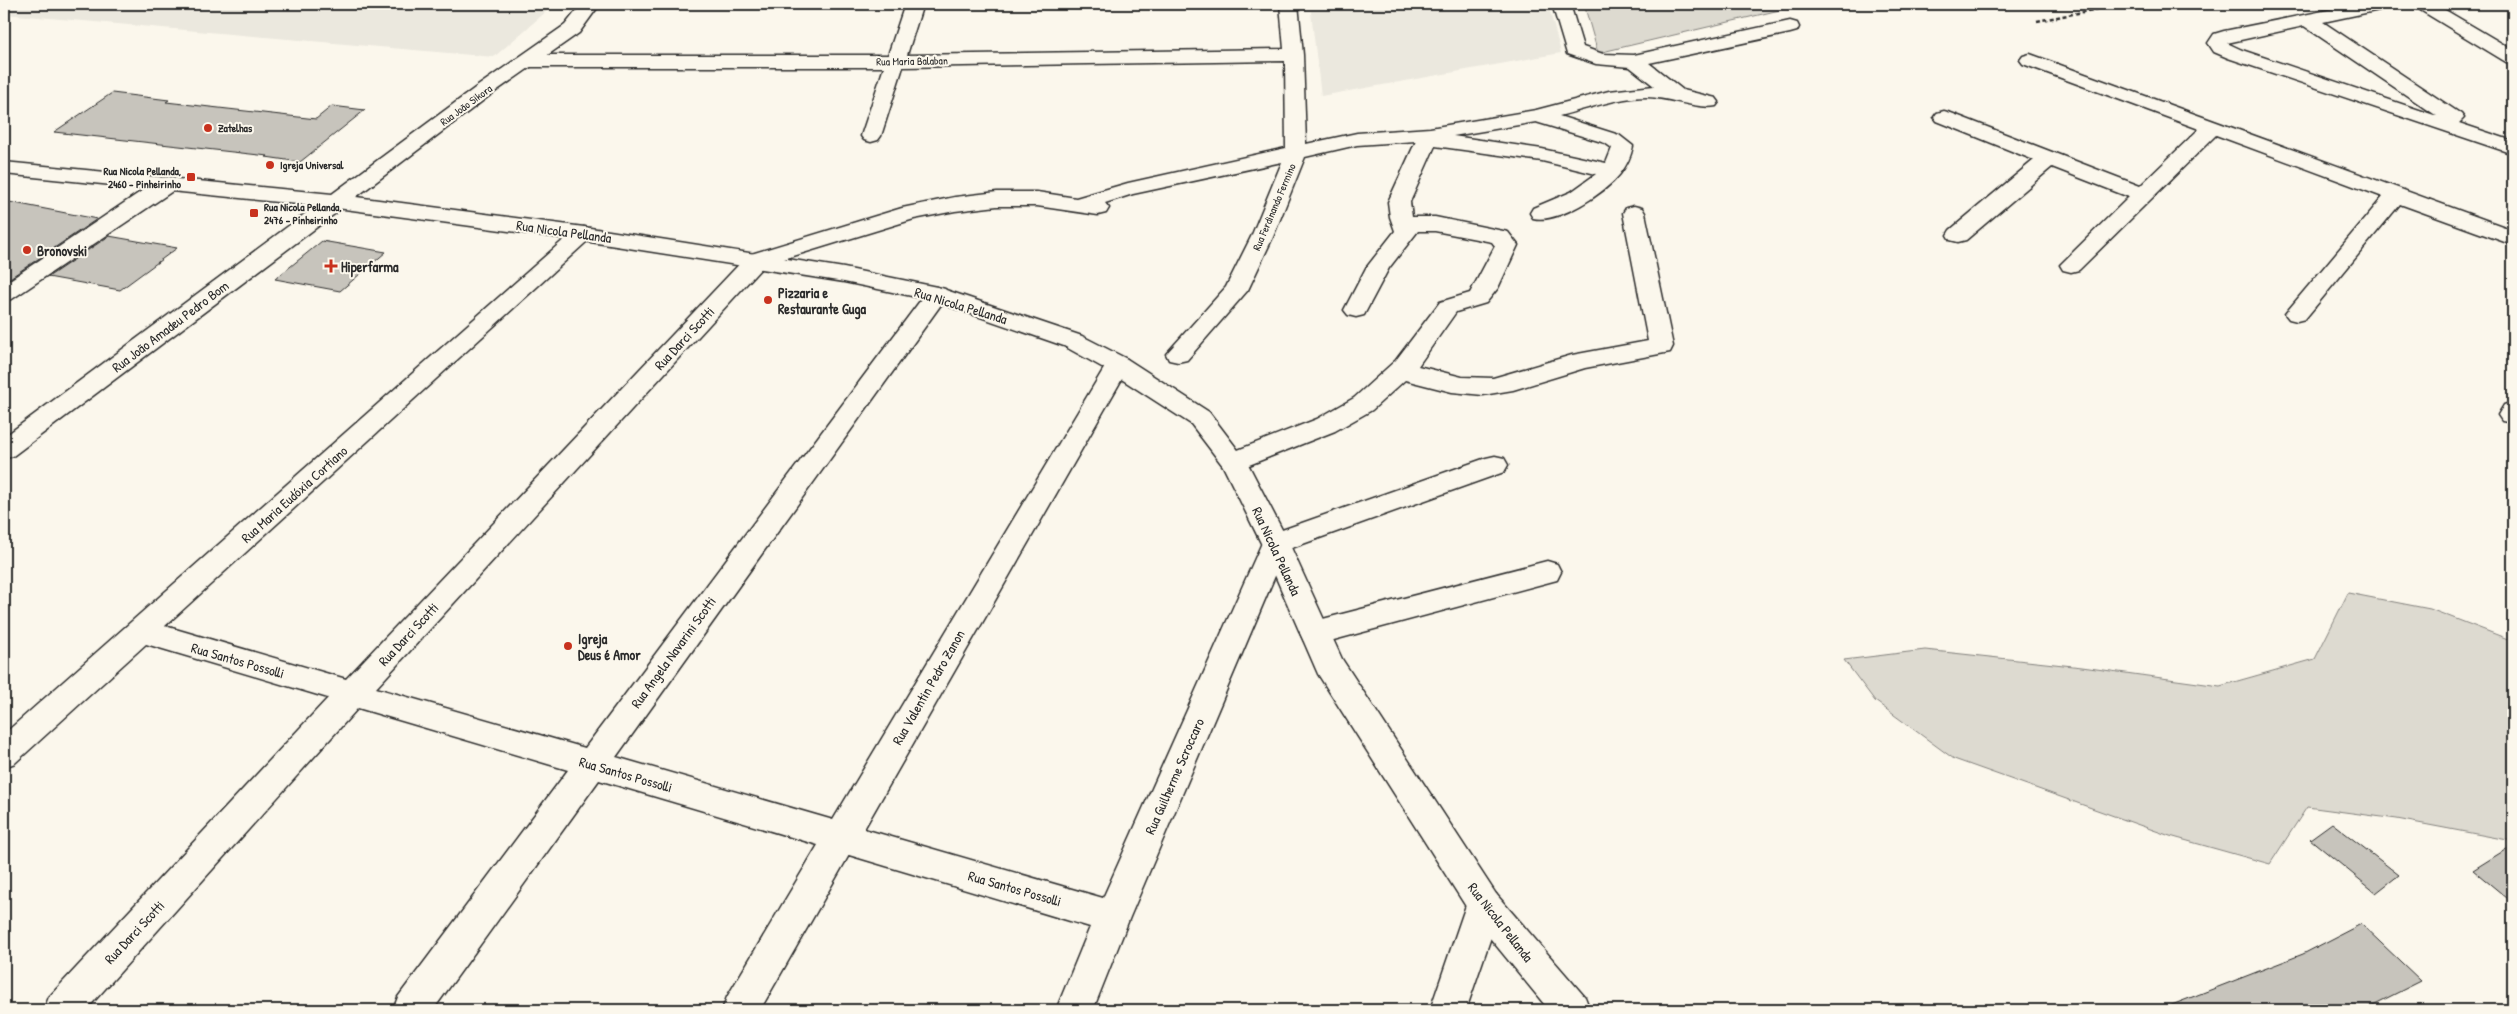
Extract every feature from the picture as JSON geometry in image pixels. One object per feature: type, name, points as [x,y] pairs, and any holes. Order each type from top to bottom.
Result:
[{"type":"street","name":"Rua João Sikora","points":[[337,201],[482,92],[529,61],[572,29],[591,4]]},
{"type":"street","points":[[871,136],[914,4]]},
{"type":"street","name":"Rua Ferdinando Fermino","points":[[1178,354],[1236,290],[1262,237],[1296,154],[1294,55],[1289,4]]},
{"type":"street","points":[[1561,4],[1574,50],[1594,59],[1611,62],[1634,61],[1790,27]]},
{"type":"street","points":[[2383,4],[2231,35],[2221,38],[2217,43],[2221,48],[2235,54],[2513,148]]},
{"type":"street","points":[[2424,4],[2513,58]]},
{"type":"street","points":[[2307,19],[2484,138]]},
{"type":"street","name":"Rua Maria Balaban","points":[[529,61],[895,61],[1294,55]]},
{"type":"street","points":[[2030,60],[2513,238]]},
{"type":"street","points":[[1634,61],[1676,94]]},
{"type":"street","points":[[756,260],[910,213],[955,204],[1017,199],[1087,206],[1128,189],[1296,154],[1357,139],[1429,136],[1537,116],[1609,97],[1637,92],[1676,94],[1709,102]]},
{"type":"street","points":[[1537,116],[1612,139],[1624,146],[1623,153],[1611,171],[1589,192],[1562,207],[1541,213]]},
{"type":"street","points":[[1944,117],[2143,195]]},
{"type":"street","points":[[2071,265],[2213,127]]},
{"type":"street","points":[[1429,136],[1542,155],[1611,171]]},
{"type":"street","points":[[1356,310],[1370,277],[1407,232],[1399,202],[1429,136]]},
{"type":"street","points":[[1958,235],[2049,158]]},
{"type":"street","name":"Rua Nicola Pellanda","points":[[4,168],[337,201],[584,234],[844,275],[937,294],[1073,342],[1118,365],[1200,418],[1234,462],[1275,544],[1329,665],[1484,905],[1572,1010]]},
{"type":"street","points":[[4,294],[168,183]]},
{"type":"street","points":[[2297,314],[2396,194]]},
{"type":"street","name":"Rua João Amadeu Pedro Bom","points":[[4,450],[337,201]]},
{"type":"street","points":[[1401,370],[1463,386],[1482,387],[1534,378],[1560,367],[1661,346],[1634,213]]},
{"type":"street","points":[[1234,462],[1326,425],[1362,404],[1401,370],[1448,307],[1478,298],[1486,288],[1507,245],[1500,237],[1435,224],[1404,224]]},
{"type":"street","name":"Rua Maria Eudóxia Cortiano","points":[[4,753],[584,234]]},
{"type":"street","name":"Rua Darci Scotti","points":[[62,1010],[352,693],[756,260]]},
{"type":"street","name":"Rua Angela Navarini Scotti","points":[[411,1010],[937,294]]},
{"type":"street","name":"Rua Valentin Pedro Zanon","points":[[740,1010],[1118,365]]},
{"type":"street","points":[[1275,544],[1495,465]]},
{"type":"street","name":"Rua Guilherme Scroccaro","points":[[1075,1010],[1112,917],[1275,544]]},
{"type":"street","points":[[1315,633],[1547,572]]},
{"type":"street","name":"Rua Santos Possolli","points":[[141,631],[1112,917]]},
{"type":"street","points":[[1448,1010],[1484,905]]},
{"type":"path","points":[[2036,20],[2124,4]]},
{"type":"shaded area","points":[[4,4],[555,4],[494,57],[4,14]]},
{"type":"shaded area","points":[[1310,4],[1548,4],[1561,53],[1321,96]]},
{"type":"shaded area","points":[[1584,4],[1805,4],[1598,53]]},
{"type":"shaded area","points":[[2348,593],[2430,609],[2513,641],[2513,841],[2397,819],[2307,807],[2270,864],[2170,836],[1954,759],[1875,701],[1844,660],[1925,650],[2082,667],[2220,686],[2315,659]]},
{"type":"building","points":[[112,93],[169,100],[166,102],[316,119],[332,106],[365,110],[300,162],[266,157],[268,156],[54,132]]},
{"type":"building","name":"Bronovski","points":[[4,201],[97,219],[4,282]]},
{"type":"building","points":[[109,236],[177,248],[120,290],[48,277]]},
{"type":"building","name":"Hiperfarma","points":[[322,241],[386,252],[340,291],[275,279]]},
{"type":"building","points":[[2332,823],[2399,875],[2376,893],[2310,839]]},
{"type":"building","points":[[2513,845],[2513,903],[2473,870]]},
{"type":"building","points":[[2361,924],[2421,981],[2363,1010],[2164,1010],[2164,1008],[2303,954]]},
{"type":"place","name":"Zatelhas","points":[[208,128]]},
{"type":"place","name":"Igreja Universal","points":[[270,165]]},
{"type":"place","name":"Rua Nicola Pellanda, 2460 - Pinheirinho","points":[[191,177]]},
{"type":"place","name":"Rua Nicola Pellanda, 2476 - Pinheirinho","points":[[254,213]]},
{"type":"place","name":"Bronovski","points":[[27,250]]},
{"type":"place","name":"Hiperfarma","points":[[331,266]]},
{"type":"place","name":"Pizzaria e Restaurante Guga","points":[[768,300]]},
{"type":"place","name":"Igreja Deus é Amor","points":[[568,646]]}]
